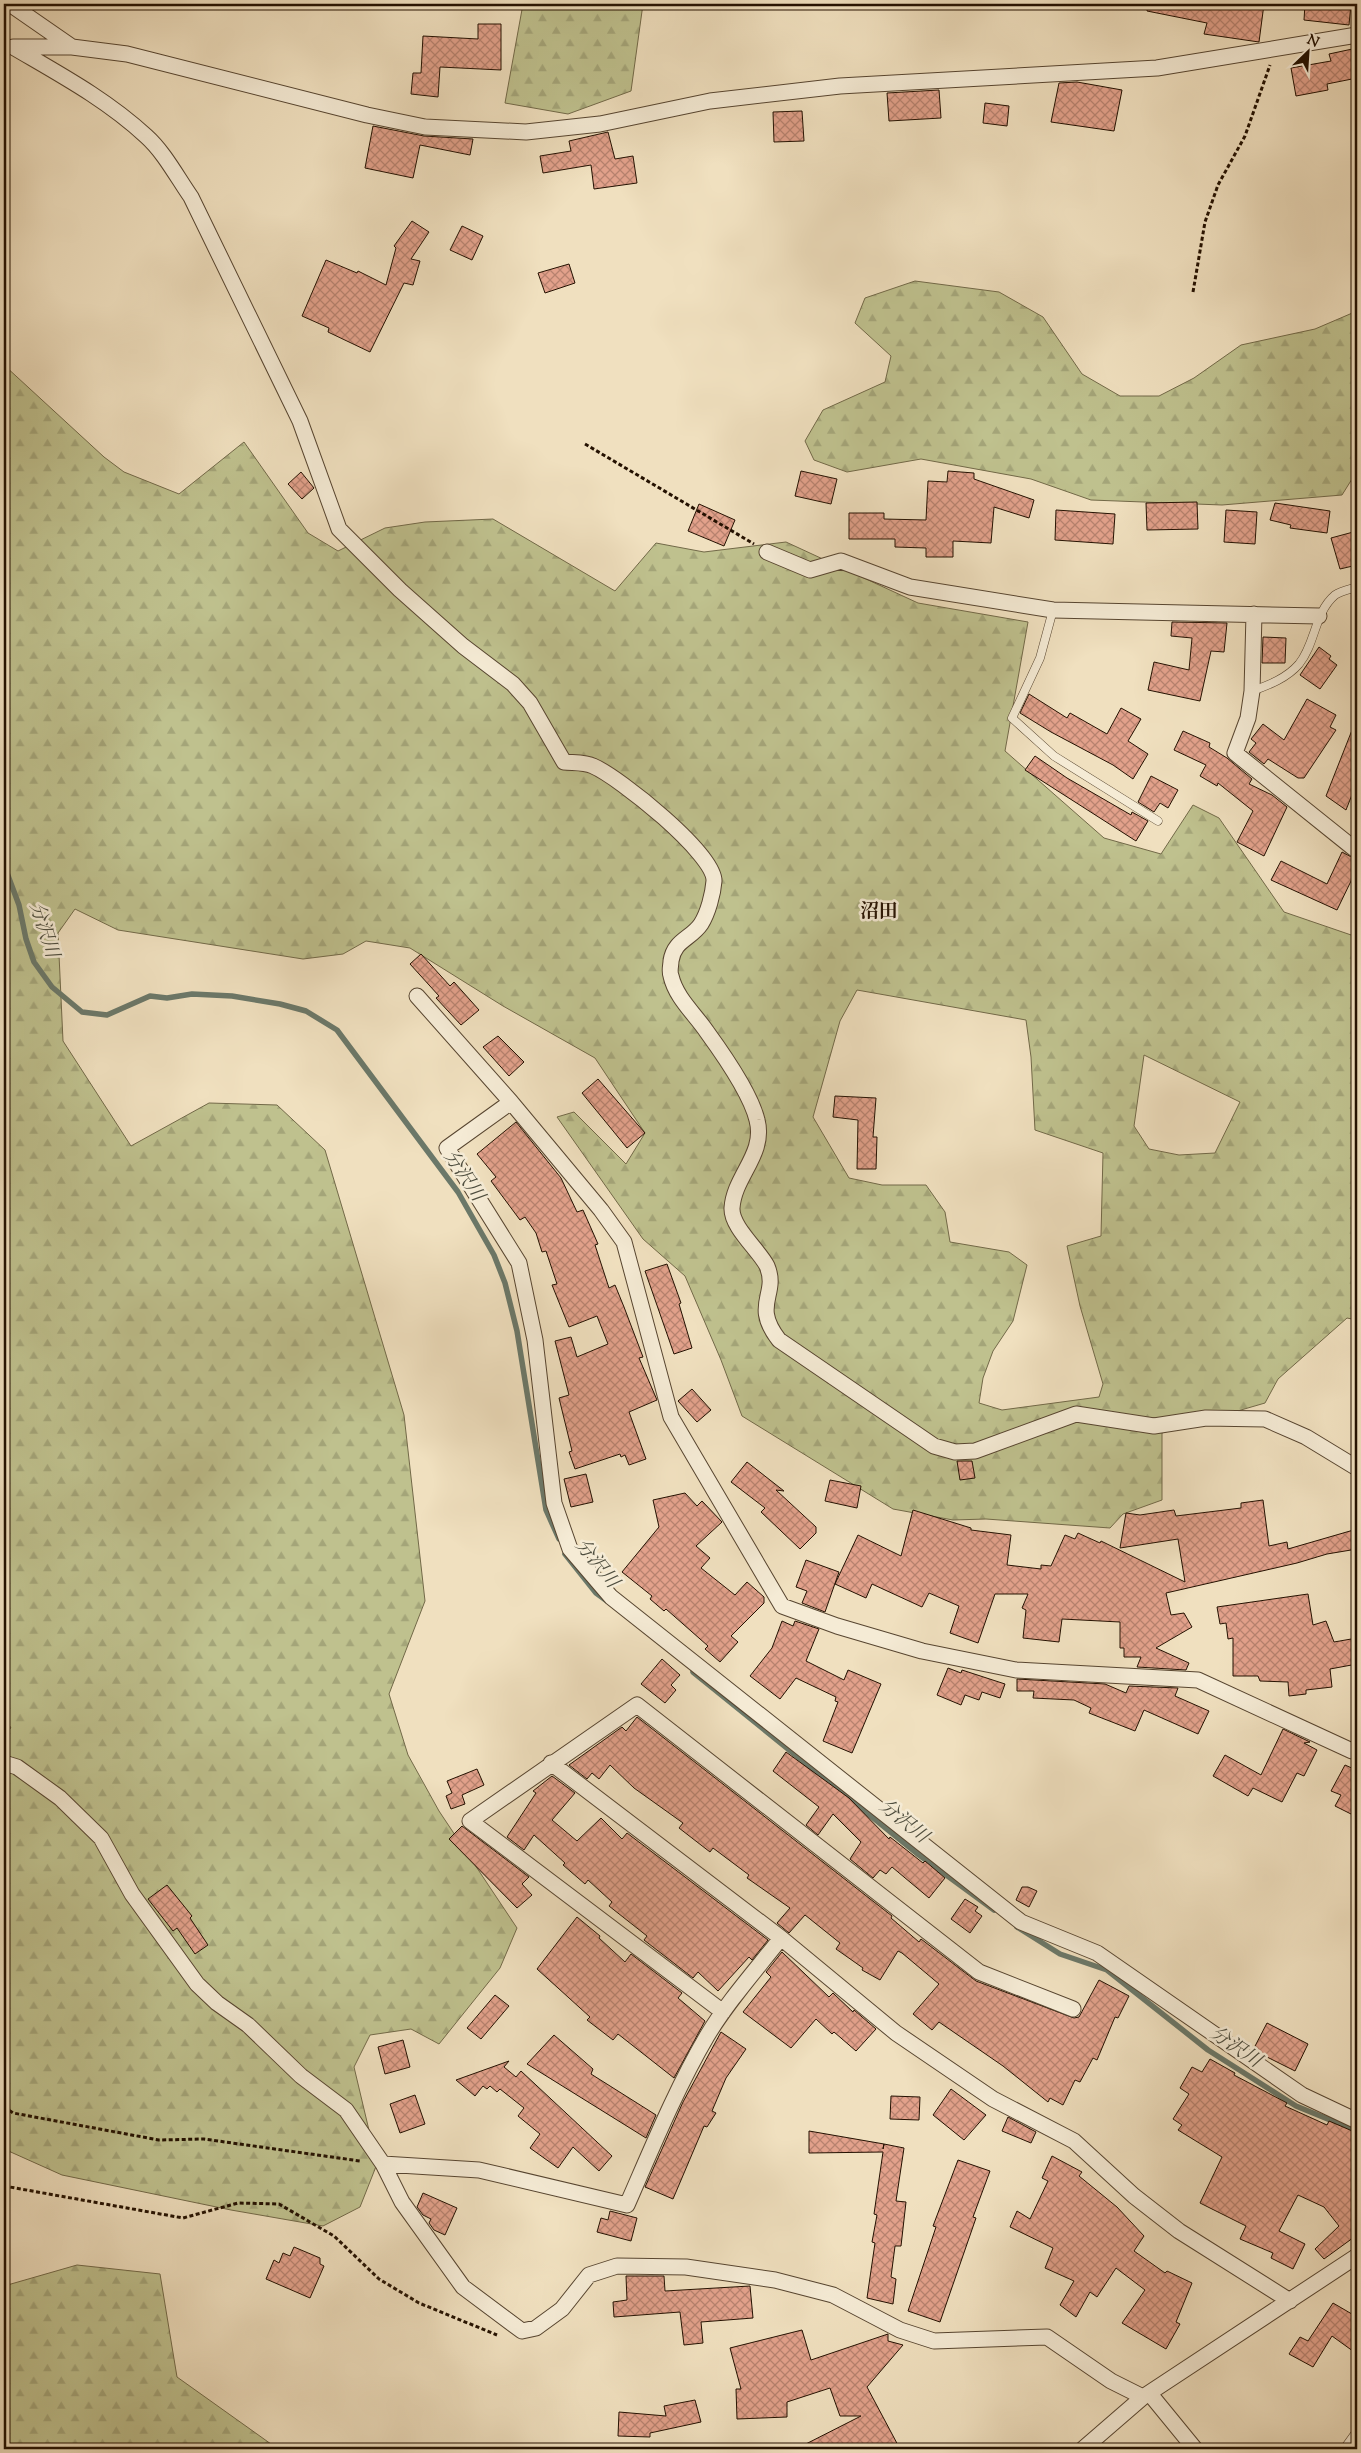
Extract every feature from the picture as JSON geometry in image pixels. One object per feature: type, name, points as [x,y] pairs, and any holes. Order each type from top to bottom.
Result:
[{"type":"street","points":[[10,4],[72,47]]},
{"type":"street","points":[[8,47],[72,47],[127,54],[358,113],[425,127],[526,132],[600,124],[720,100],[850,86],[1157,68],[1357,35]]},
{"type":"street","points":[[8,47],[86,90],[147,136],[170,166],[191,197],[300,422],[339,529],[414,602],[464,646],[513,684],[530,703],[564,762],[592,765],[621,781],[663,816],[707,863],[714,879],[708,907],[700,925],[678,942],[672,953],[670,974],[676,991],[708,1032],[752,1104],[758,1122],[759,1139],[755,1153],[736,1188],[732,1211],[742,1232],[766,1266],[770,1282],[764,1308],[769,1327],[779,1340],[934,1446],[955,1452],[975,1452],[1076,1414],[1154,1426],[1206,1418],[1265,1419],[1306,1437],[1357,1468]]},
{"type":"street","points":[[767,552],[810,570],[841,561],[910,587],[1053,610],[1319,616]]},
{"type":"street","points":[[1254,614],[1252,691],[1248,718],[1235,753],[1357,851]]},
{"type":"street","points":[[417,996],[511,1102],[601,1210],[624,1242],[671,1416],[782,1606],[837,1626],[922,1651],[1016,1670],[1198,1680],[1295,1726],[1352,1751],[1357,1750]]},
{"type":"street","points":[[511,1102],[447,1148],[519,1263],[535,1340],[554,1503],[570,1548],[611,1597],[1021,1922],[1097,1953],[1302,2095],[1357,2121]]},
{"type":"street","points":[[722,2012],[470,1821],[637,1705],[979,1972],[1073,2009]]},
{"type":"street","points":[[551,1763],[781,1938],[896,2034],[993,2099],[1074,2141],[1134,2196],[1179,2231],[1290,2302]]},
{"type":"street","points":[[4,1764],[17,1767],[60,1798],[100,1838],[132,1894],[197,1984],[217,2003],[248,2025],[301,2076],[346,2110],[383,2164],[402,2202],[463,2287],[522,2331],[536,2328],[562,2309],[589,2274],[617,2266],[686,2267],[775,2280],[833,2295],[900,2330],[934,2341],[1048,2337],[1111,2381],[1147,2396],[1195,2449]]},
{"type":"street","points":[[383,2164],[479,2170],[627,2205],[671,2107],[706,2037],[722,2012],[781,1938]]},
{"type":"street","points":[[1083,2449],[1147,2396],[1357,2256]]},
{"type":"lane","points":[[1252,691],[1278,681],[1299,664],[1313,637],[1319,616],[1336,595],[1357,587]]},
{"type":"lane","points":[[1053,610],[1040,658],[1012,718],[1054,756],[1158,821]]},
{"type":"lane","points":[[1344,2449],[1357,2431]]},
{"type":"path","points":[[1193,292],[1205,222],[1218,185],[1245,136],[1276,48]]},
{"type":"path","points":[[585,444],[767,552]]},
{"type":"path","points":[[4,2107],[13,2112],[159,2140],[204,2139],[383,2164]]},
{"type":"path","points":[[4,2186],[183,2218],[238,2203],[279,2204],[334,2236],[379,2279],[419,2303],[496,2335],[522,2331]]},
{"type":"green space","points":[[523,4],[643,4],[631,91],[568,114],[505,103]]},
{"type":"green space","points":[[915,281],[999,292],[1043,317],[1082,374],[1120,396],[1159,396],[1194,378],[1241,345],[1315,329],[1357,311],[1357,471],[1342,495],[1222,505],[1091,500],[1031,479],[921,459],[847,472],[814,460],[805,441],[823,410],[885,382],[891,356],[855,323],[865,298]]},
{"type":"green space","points":[[4,365],[104,457],[124,472],[179,494],[244,442],[308,533],[338,551],[385,528],[425,522],[493,519],[615,591],[656,543],[704,552],[786,542],[918,603],[1028,622],[1005,751],[1104,838],[1161,854],[1193,805],[1219,818],[1284,912],[1357,937],[1357,1320],[1347,1318],[1278,1379],[1265,1403],[1162,1433],[1162,1500],[1123,1514],[1110,1528],[986,1519],[953,1520],[893,1509],[742,1416],[721,1360],[685,1276],[643,1239],[557,1117],[574,1112],[626,1164],[645,1133],[595,1058],[503,1006],[410,948],[366,941],[343,954],[303,959],[118,930],[75,909],[58,933],[63,1041],[131,1146],[209,1103],[277,1105],[325,1150],[404,1415],[425,1601],[389,1694],[408,1755],[439,1811],[517,1928],[500,1968],[439,2044],[411,2029],[370,2035],[354,2067],[377,2164],[360,2207],[323,2226],[231,2210],[62,2175],[4,2149],[4,1732],[11,1728],[4,1717]],"holes":[[[857,990],[1026,1020],[1031,1057],[1035,1130],[1103,1153],[1101,1236],[1067,1246],[1080,1306],[1103,1384],[1099,1397],[1002,1410],[979,1403],[983,1378],[993,1351],[1013,1321],[1027,1265],[1009,1252],[950,1242],[945,1212],[926,1185],[882,1185],[849,1178],[813,1117],[840,1021]],[[1144,1055],[1240,1102],[1215,1153],[1179,1155],[1149,1149],[1134,1126]]]},
{"type":"green space","points":[[77,2265],[160,2274],[177,2377],[278,2449],[4,2449],[4,2286]]},
{"type":"building","points":[[1148,4],[1264,4],[1259,42],[1204,34],[1207,23],[1147,11]]},
{"type":"building","points":[[1305,4],[1351,4],[1349,25],[1304,20]]},
{"type":"building","points":[[478,24],[501,24],[501,70],[440,67],[438,97],[411,94],[413,73],[421,73],[423,36],[478,39]]},
{"type":"building","points":[[1357,48],[1357,78],[1327,84],[1328,90],[1296,96],[1291,68],[1331,61],[1329,54]]},
{"type":"building","points":[[1077,82],[1122,90],[1114,131],[1051,122],[1059,83]]},
{"type":"building","points":[[939,90],[941,118],[889,121],[887,93]]},
{"type":"building","points":[[985,103],[1009,106],[1007,126],[983,123]]},
{"type":"building","points":[[802,111],[804,141],[774,142],[773,112]]},
{"type":"building","points":[[373,126],[424,136],[473,139],[470,155],[420,145],[413,178],[365,168]]},
{"type":"building","points":[[608,132],[615,159],[633,156],[637,183],[594,189],[591,165],[543,173],[540,156],[571,151],[569,141]]},
{"type":"building","points":[[412,221],[429,232],[411,259],[420,261],[413,285],[404,283],[370,352],[328,332],[329,328],[302,316],[326,260],[357,273],[358,271],[386,285],[396,248],[394,246]]},
{"type":"building","points":[[462,226],[483,236],[472,260],[450,250]]},
{"type":"building","points":[[569,264],[575,283],[545,293],[538,273]]},
{"type":"building","points":[[801,471],[837,479],[831,504],[795,496]]},
{"type":"building","points":[[948,471],[974,473],[974,479],[1034,500],[1029,518],[994,507],[991,543],[953,541],[953,557],[926,557],[926,548],[895,547],[895,539],[849,539],[849,513],[884,513],[884,519],[926,520],[928,481],[947,482]]},
{"type":"building","points":[[301,472],[314,488],[302,499],[288,484]]},
{"type":"building","points":[[1197,502],[1198,529],[1147,530],[1146,503]]},
{"type":"building","points":[[1275,503],[1330,511],[1327,533],[1290,528],[1291,525],[1270,520]]},
{"type":"building","points":[[699,504],[735,520],[724,546],[688,531]]},
{"type":"building","points":[[1056,510],[1115,514],[1113,544],[1055,540]]},
{"type":"building","points":[[1226,510],[1257,512],[1255,544],[1224,542]]},
{"type":"building","points":[[1357,531],[1357,565],[1340,569],[1331,538]]},
{"type":"building","points":[[1172,622],[1227,623],[1224,652],[1211,651],[1200,701],[1148,690],[1154,662],[1189,670],[1192,638],[1171,636]]},
{"type":"building","points":[[1263,637],[1286,638],[1285,663],[1262,663]]},
{"type":"building","points":[[1319,647],[1331,656],[1329,659],[1337,665],[1320,689],[1300,675]]},
{"type":"building","points":[[1029,694],[1067,718],[1070,713],[1107,734],[1121,708],[1141,719],[1128,741],[1148,754],[1133,779],[1113,765],[1020,713]]},
{"type":"building","points":[[1307,699],[1336,715],[1330,727],[1336,730],[1304,778],[1298,778],[1268,759],[1264,764],[1249,752],[1256,743],[1251,739],[1263,724],[1284,740]]},
{"type":"building","points":[[1356,720],[1357,782],[1346,810],[1326,796]]},
{"type":"building","points":[[1183,731],[1210,743],[1209,747],[1227,758],[1252,779],[1249,784],[1272,795],[1287,807],[1264,856],[1237,842],[1253,811],[1218,783],[1217,786],[1200,776],[1206,765],[1174,750]]},
{"type":"building","points":[[1035,756],[1067,778],[1131,815],[1132,812],[1148,821],[1136,841],[1025,770]]},
{"type":"building","points":[[1151,776],[1178,790],[1168,808],[1160,803],[1154,812],[1138,802]]},
{"type":"building","points":[[1342,852],[1357,860],[1357,881],[1352,879],[1337,910],[1271,880],[1281,861],[1327,884]]},
{"type":"building","points":[[421,954],[450,986],[454,982],[479,1010],[461,1025],[436,998],[439,996],[410,964]]},
{"type":"building","points":[[498,1036],[524,1062],[509,1076],[483,1047]]},
{"type":"building","points":[[598,1079],[645,1133],[627,1148],[582,1093]]},
{"type":"building","points":[[835,1096],[876,1098],[873,1137],[877,1137],[876,1169],[857,1169],[858,1120],[833,1117]]},
{"type":"building","points":[[516,1122],[561,1178],[577,1212],[583,1210],[598,1244],[595,1245],[609,1288],[615,1285],[624,1307],[643,1357],[639,1358],[657,1400],[629,1412],[646,1459],[629,1465],[625,1455],[621,1457],[620,1454],[575,1469],[569,1452],[572,1451],[559,1398],[569,1395],[555,1341],[571,1337],[577,1357],[608,1344],[597,1316],[569,1327],[552,1285],[557,1284],[546,1251],[542,1252],[536,1233],[525,1217],[520,1220],[491,1181],[496,1177],[477,1154]]},
{"type":"building","points":[[667,1264],[681,1303],[679,1304],[692,1348],[674,1354],[645,1271]]},
{"type":"building","points":[[692,1389],[711,1410],[697,1422],[678,1401]]},
{"type":"building","points":[[957,1461],[972,1461],[975,1478],[960,1480]]},
{"type":"building","points":[[747,1462],[784,1491],[776,1490],[816,1527],[816,1533],[800,1549],[761,1512],[765,1508],[731,1482]]},
{"type":"building","points":[[586,1474],[593,1502],[571,1507],[564,1479]]},
{"type":"building","points":[[830,1480],[861,1486],[857,1508],[825,1501]]},
{"type":"building","points":[[685,1493],[697,1506],[702,1501],[722,1522],[696,1546],[710,1558],[701,1568],[735,1595],[747,1582],[764,1597],[764,1603],[731,1636],[738,1642],[720,1662],[705,1649],[708,1646],[666,1609],[664,1611],[650,1599],[652,1596],[622,1572],[659,1527],[653,1500]]},
{"type":"building","points":[[1263,1500],[1269,1546],[1287,1542],[1288,1549],[1357,1529],[1357,1549],[1327,1554],[1297,1563],[1166,1593],[1171,1615],[1184,1613],[1192,1627],[1156,1648],[1189,1663],[1186,1670],[1137,1667],[1141,1657],[1124,1657],[1124,1648],[1120,1648],[1120,1622],[1062,1619],[1059,1642],[1023,1638],[1026,1610],[1022,1608],[1028,1594],[995,1594],[978,1643],[950,1633],[959,1606],[929,1593],[922,1607],[872,1584],[866,1598],[835,1584],[858,1535],[901,1556],[913,1510],[971,1528],[971,1530],[1011,1535],[1007,1565],[1041,1569],[1041,1565],[1051,1566],[1065,1535],[1075,1539],[1078,1533],[1100,1543],[1101,1541],[1185,1582],[1178,1539],[1120,1548],[1126,1513],[1140,1515],[1174,1510],[1176,1516],[1241,1508],[1241,1503]]},
{"type":"building","points":[[806,1560],[839,1572],[825,1612],[802,1603],[807,1591],[796,1587]]},
{"type":"building","points":[[1308,1594],[1313,1625],[1326,1621],[1334,1642],[1357,1638],[1357,1664],[1330,1669],[1332,1687],[1306,1690],[1306,1694],[1289,1696],[1288,1682],[1260,1681],[1258,1676],[1233,1676],[1233,1638],[1228,1639],[1226,1623],[1220,1624],[1217,1607]]},
{"type":"building","points":[[782,1621],[793,1626],[795,1621],[819,1629],[806,1661],[844,1680],[848,1670],[881,1684],[852,1753],[823,1741],[838,1702],[835,1701],[836,1697],[796,1678],[780,1699],[750,1676],[772,1648]]},
{"type":"building","points":[[662,1659],[680,1675],[671,1685],[676,1690],[665,1703],[641,1684]]},
{"type":"building","points":[[948,1668],[961,1673],[962,1670],[1005,1684],[1000,1698],[982,1692],[979,1700],[965,1695],[961,1705],[937,1695]]},
{"type":"building","points":[[1017,1679],[1105,1684],[1126,1693],[1129,1686],[1178,1688],[1175,1696],[1209,1711],[1198,1734],[1144,1710],[1135,1731],[1089,1713],[1091,1708],[1074,1700],[1033,1698],[1034,1691],[1017,1691]]},
{"type":"building","points":[[637,1717],[892,1916],[891,1918],[919,1942],[921,1939],[976,1981],[1074,2018],[1079,2017],[1099,1980],[1129,1996],[1118,2018],[1115,2017],[1097,2060],[1093,2058],[1080,2082],[1075,2080],[1063,2105],[1050,2098],[1048,2102],[1003,2066],[939,2022],[932,2030],[913,2014],[939,1984],[902,1953],[898,1951],[880,1980],[862,1970],[863,1968],[836,1949],[840,1943],[805,1915],[789,1933],[777,1923],[790,1908],[747,1878],[749,1875],[713,1848],[710,1852],[679,1828],[683,1823],[634,1788],[610,1765],[599,1779],[592,1773],[587,1779],[569,1765],[622,1727],[626,1731]]},
{"type":"building","points":[[1283,1729],[1310,1742],[1304,1743],[1317,1750],[1304,1776],[1297,1773],[1282,1802],[1253,1788],[1248,1796],[1213,1776],[1225,1755],[1261,1775]]},
{"type":"building","points":[[786,1752],[849,1798],[889,1839],[890,1837],[923,1863],[925,1861],[945,1878],[929,1898],[892,1867],[886,1874],[880,1870],[873,1878],[850,1859],[861,1842],[833,1814],[818,1835],[806,1825],[819,1807],[773,1771]]},
{"type":"building","points":[[1357,1763],[1357,1817],[1335,1806],[1341,1795],[1331,1791],[1345,1765],[1354,1769]]},
{"type":"building","points":[[477,1769],[484,1785],[462,1795],[465,1804],[451,1809],[446,1796],[452,1793],[447,1781]]},
{"type":"building","points":[[552,1776],[575,1793],[552,1820],[577,1841],[601,1818],[622,1839],[627,1833],[768,1940],[752,1960],[749,1957],[718,1991],[698,1972],[693,1978],[644,1940],[647,1936],[609,1906],[612,1902],[588,1880],[585,1884],[563,1865],[565,1863],[534,1835],[524,1850],[507,1837],[536,1793],[533,1791]]},
{"type":"building","points":[[462,1826],[529,1877],[522,1884],[532,1895],[517,1908],[449,1839]]},
{"type":"building","points":[[167,1885],[192,1916],[190,1918],[208,1945],[195,1954],[177,1928],[173,1931],[148,1899]]},
{"type":"building","points":[[1022,1887],[1028,1887],[1037,1891],[1029,1907],[1016,1900]]},
{"type":"building","points":[[965,1899],[978,1907],[975,1911],[982,1916],[970,1933],[951,1919]]},
{"type":"building","points":[[577,1917],[600,1936],[599,1938],[625,1962],[631,1954],[682,1993],[678,1998],[705,2021],[674,2078],[618,2034],[613,2040],[587,2020],[590,2017],[537,1969]]},
{"type":"building","points":[[782,1952],[829,1997],[833,1993],[853,2012],[854,2010],[876,2029],[856,2051],[834,2032],[832,2034],[816,2019],[791,2048],[743,2012],[771,1977],[766,1972]]},
{"type":"building","points":[[495,1995],[509,2006],[481,2039],[467,2028]]},
{"type":"building","points":[[1267,2023],[1308,2044],[1295,2071],[1253,2050]]},
{"type":"building","points":[[721,2032],[746,2049],[726,2078],[712,2111],[716,2113],[707,2127],[704,2126],[673,2199],[645,2187],[683,2102]]},
{"type":"building","points":[[554,2035],[593,2069],[591,2074],[656,2115],[646,2138],[527,2064]]},
{"type":"building","points":[[403,2040],[410,2067],[385,2074],[378,2047]]},
{"type":"building","points":[[1210,2059],[1235,2073],[1234,2075],[1287,2103],[1285,2106],[1327,2125],[1329,2121],[1357,2133],[1357,2235],[1324,2259],[1315,2249],[1339,2226],[1324,2207],[1298,2195],[1279,2231],[1305,2244],[1293,2269],[1271,2258],[1273,2253],[1240,2239],[1246,2226],[1200,2203],[1222,2157],[1178,2130],[1182,2125],[1173,2119],[1189,2094],[1180,2088],[1192,2067],[1202,2072]]},
{"type":"building","points":[[509,2061],[504,2067],[516,2077],[521,2071],[612,2156],[599,2171],[573,2147],[558,2168],[530,2148],[540,2134],[518,2116],[524,2108],[500,2089],[497,2092],[490,2086],[487,2089],[483,2086],[475,2096],[456,2080]]},
{"type":"building","points":[[951,2089],[986,2115],[964,2140],[933,2115]]},
{"type":"building","points":[[415,2095],[425,2124],[400,2133],[390,2104]]},
{"type":"building","points":[[891,2096],[920,2097],[919,2120],[890,2119]]},
{"type":"building","points":[[1008,2117],[1036,2132],[1031,2143],[1002,2131]]},
{"type":"building","points":[[809,2131],[904,2148],[896,2201],[906,2202],[901,2246],[895,2246],[891,2277],[896,2279],[893,2304],[867,2298],[875,2243],[872,2242],[877,2215],[874,2214],[883,2152],[809,2153]]},
{"type":"building","points":[[1052,2156],[1082,2172],[1079,2176],[1117,2207],[1144,2236],[1134,2251],[1165,2273],[1167,2271],[1192,2283],[1176,2322],[1180,2324],[1166,2349],[1122,2323],[1145,2290],[1116,2268],[1097,2297],[1090,2292],[1076,2317],[1060,2305],[1074,2281],[1045,2268],[1053,2248],[1010,2227],[1017,2211],[1030,2219],[1048,2181],[1042,2178]]},
{"type":"building","points":[[958,2160],[990,2171],[973,2217],[976,2218],[940,2322],[908,2311],[936,2227],[933,2226]]},
{"type":"building","points":[[423,2193],[457,2208],[445,2235],[434,2230],[429,2223],[431,2219],[423,2215],[417,2207]]},
{"type":"building","points":[[610,2211],[637,2218],[631,2241],[597,2232],[601,2218],[608,2220]]},
{"type":"building","points":[[294,2247],[320,2258],[320,2264],[324,2266],[310,2298],[266,2279],[274,2260],[279,2263],[283,2253],[290,2256]]},
{"type":"building","points":[[626,2276],[664,2276],[665,2291],[750,2286],[753,2318],[701,2322],[703,2343],[684,2345],[680,2312],[614,2317],[613,2302],[627,2300]]},
{"type":"building","points":[[1333,2303],[1357,2317],[1357,2354],[1332,2336],[1313,2367],[1289,2354],[1300,2337],[1308,2341]]},
{"type":"building","points":[[802,2330],[811,2360],[888,2334],[888,2341],[903,2345],[867,2387],[900,2449],[796,2449],[861,2416],[840,2416],[830,2388],[787,2402],[787,2417],[737,2419],[736,2389],[741,2389],[730,2348]]},
{"type":"building","points":[[695,2400],[701,2422],[650,2433],[650,2437],[618,2436],[619,2412],[666,2416],[664,2406]]},
{"type":"waterway","name":"分沢川","points":[[4,865],[19,905],[26,939],[34,962],[52,987],[82,1012],[107,1015],[150,996],[167,998],[192,994],[232,996],[280,1004],[306,1011],[337,1030],[458,1192],[494,1255],[505,1283],[517,1331],[546,1510],[559,1539]]},
{"type":"waterway","name":"分沢川","points":[[565,1554],[596,1593],[607,1601]]},
{"type":"waterway","name":"分沢川","points":[[693,1672],[919,1855],[994,1910]]},
{"type":"waterway","name":"分沢川","points":[[1017,1927],[1060,1954],[1107,1970],[1208,2050],[1296,2106],[1357,2131]]},
{"type":"district","name":"沼田","points":[[879,912]]}]
